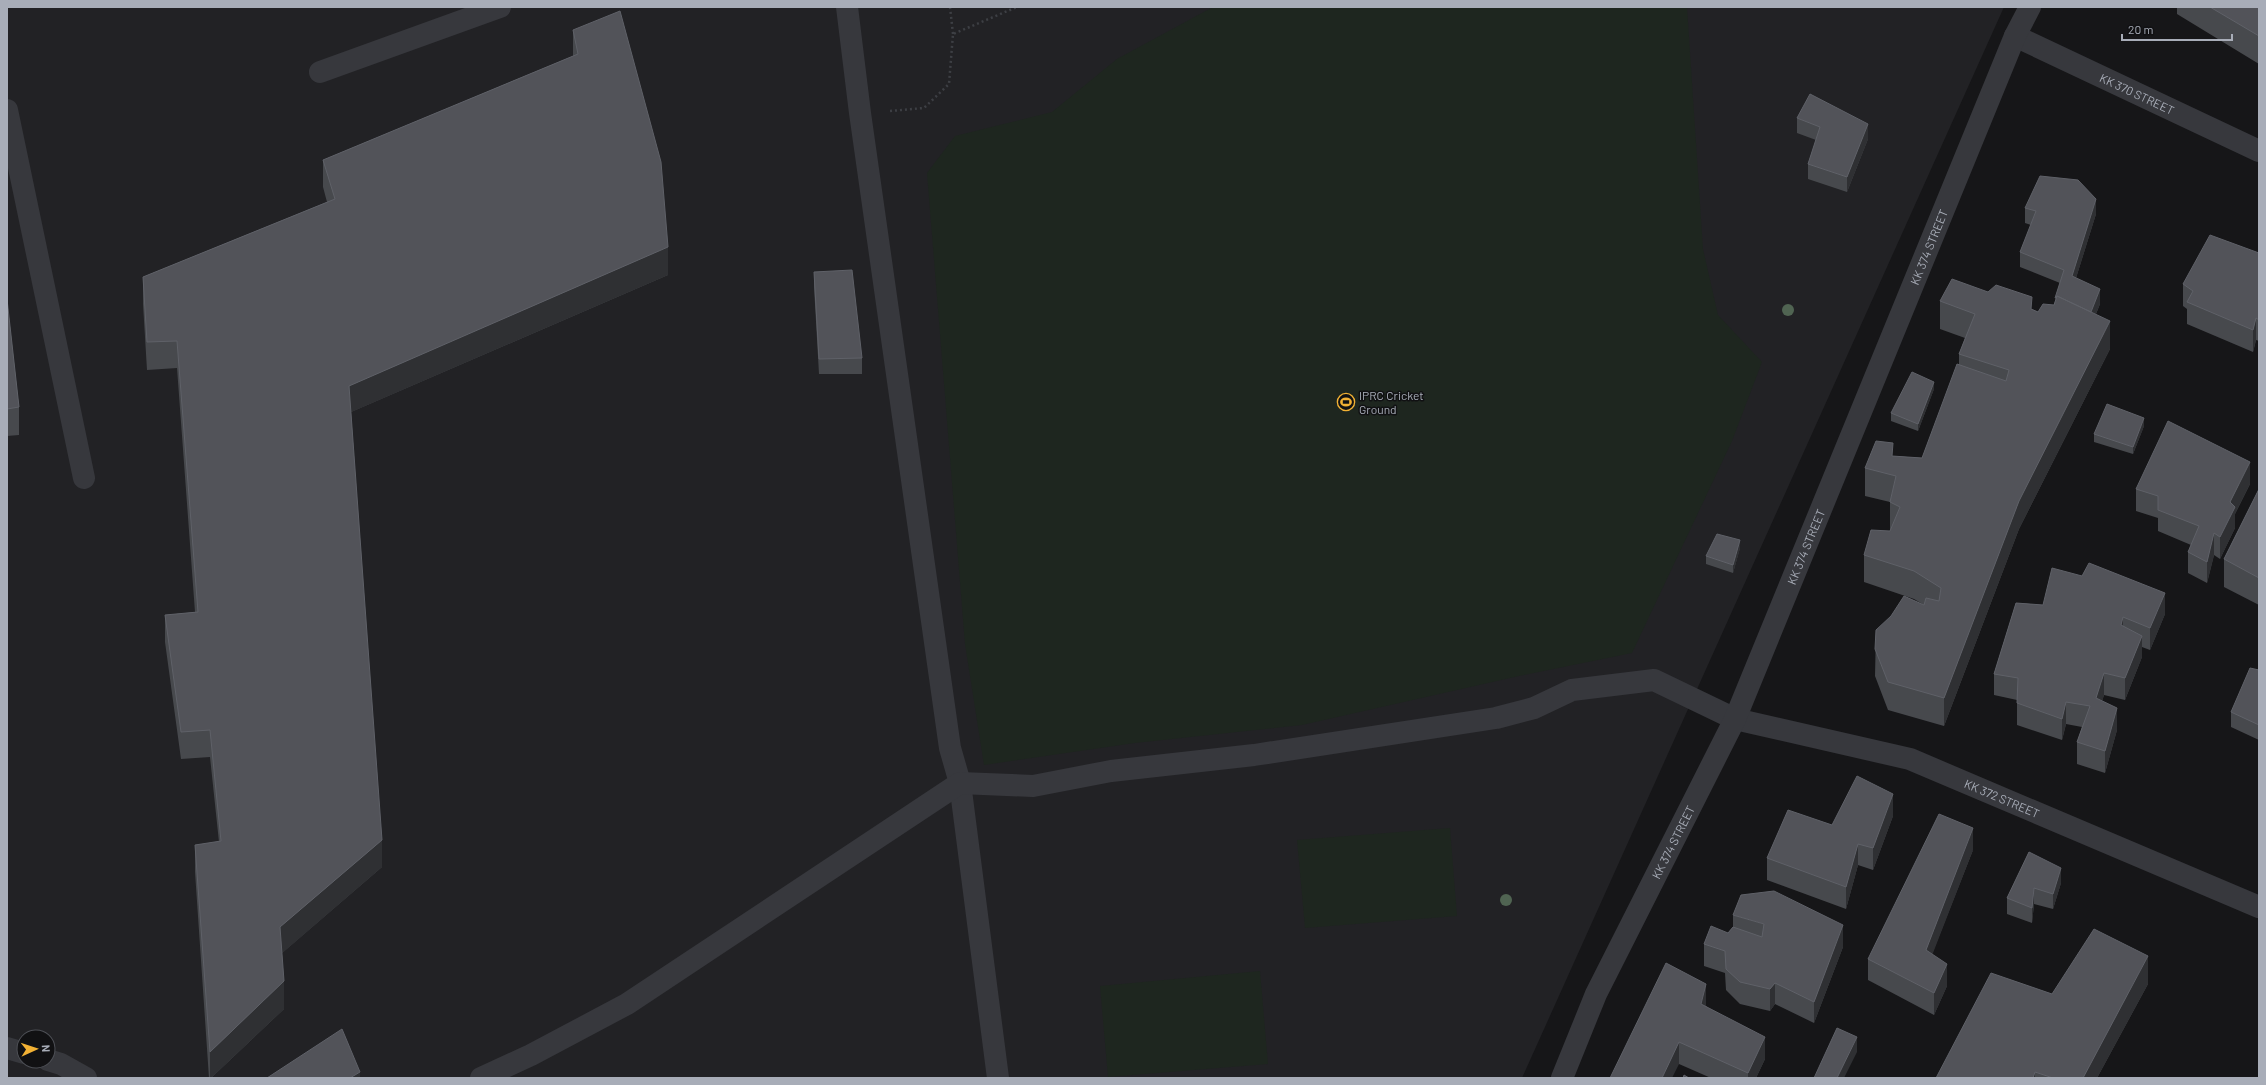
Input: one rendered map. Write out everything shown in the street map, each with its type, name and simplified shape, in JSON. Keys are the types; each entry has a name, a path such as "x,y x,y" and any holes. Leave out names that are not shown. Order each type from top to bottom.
{"street":[{"path":"320,72 500,7"},
{"path":"847,7 860,113 950,748 960,783 998,1078"},
{"name":"KK 374 STREET","path":"1562,1078 1596,994 1735,719 2015,36 2030,7"},
{"name":"KK 370 STREET","path":"2015,36 2259,151"},
{"path":"7,110 84,478"},
{"name":"KK 372 STREET","path":"960,783 1032,786 1111,770 1262,754 1496,718 1534,708 1572,690 1654,680 1735,719 1910,759 2259,907"},
{"path":"481,1078 531,1055 627,1004 960,783"},
{"path":"56,1062 86,1078"}],"path":[{"path":"860,113 924,108 949,84 953,34 950,7"},
{"path":"953,34 1016,7"}],"shaded area":[{"path":"7,7 2004,7 1522,1078 7,1078"},
{"name":"IPRC Cricket Ground","path":"1213,7 1687,7 1703,249 1718,315 1762,362 1732,441 1632,653 1519,676 1302,725 1135,743 984,765 965,644 927,173 955,136 1052,112 1117,59"},
{"path":"1450,828 1457,916 1305,928 1297,840"},
{"path":"1260,971 1268,1064 1108,1077 1100,986"}],"building":[{"path":"2210,7 2259,7 2259,36"},
{"path":"620,11 661,162 668,247 349,386 382,840 280,927 284,981 210,1052 195,845 221,841 210,730 181,732 165,615 198,612 177,341 147,342 143,277 335,199 323,160 578,54 573,30"},
{"path":"1810,94 1868,124 1847,177 1808,164 1820,127 1797,118"},
{"path":"2040,176 2078,180 2096,199 2072,276 2100,289 2091,312 2057,296 2055,298 2064,270 2020,252 2036,211 2025,208"},
{"path":"2210,235 2259,253 2259,320 2256,318 2253,330 2187,302 2193,291 2183,284"},
{"path":"852,270 862,358 819,359 814,272"},
{"path":"1952,279 1988,292 1996,285 2032,297 2031,309 2038,312 2043,304 2054,305 2057,296 2110,321 2019,501 1944,698 1888,682 1875,649 1876,630 1891,616 1904,596 1924,605 1926,598 1939,601 1941,588 1914,571 1864,555 1871,530 1890,531 1900,507 1890,502 1896,476 1865,468 1876,441 1893,443 1892,456 1922,458 1957,364 2006,381 2009,370 1959,354 1975,314 1940,301"},
{"path":"7,299 19,407 7,409"},
{"path":"1912,372 1934,382 1918,424 1891,413"},
{"path":"2107,404 2144,418 2133,447 2094,434"},
{"path":"2168,421 2250,462 2230,502 2235,507 2220,537 2214,533 2207,562 2188,552 2199,526 2158,510 2158,496 2136,489"},
{"path":"2259,489 2259,578 2224,559"},
{"path":"1717,534 1740,540 1733,565 1706,556"},
{"path":"2089,563 2165,593 2150,628 2123,617 2121,625 2142,636 2125,678 2104,673 2096,698 2117,708 2105,751 2077,742 2090,706 2066,702 2062,719 2017,703 2018,678 1994,674 2016,603 2043,605 2052,568 2082,576"},
{"path":"2250,668 2259,670 2259,725 2231,712"},
{"path":"1857,776 1893,794 1873,848 1858,844 1846,887 1767,858 1788,810 1832,825"},
{"path":"1939,814 1973,828 1926,950 1947,964 1934,993 1868,959"},
{"path":"2029,852 2061,868 2053,894 2034,888 2032,908 2007,898"},
{"path":"1774,891 1843,925 1814,1002 1775,983 1770,989 1740,982 1726,969 1725,951 1704,944 1711,926 1728,933 1733,927 1762,937 1764,924 1733,915 1741,895"},
{"path":"2094,929 2148,956 2083,1078 2053,1078 2035,1072 2033,1078 1936,1078 1991,973 2052,994"},
{"path":"1666,963 1706,984 1701,1004 1765,1037 1748,1073 1679,1042 1662,1078 1610,1078"},
{"path":"1837,1028 1857,1037 1837,1078 1814,1078"},
{"path":"342,1029 360,1072 350,1078 267,1078"}],"place":[{"name":"IPRC Cricket Ground","path":"1346,402"}]}
